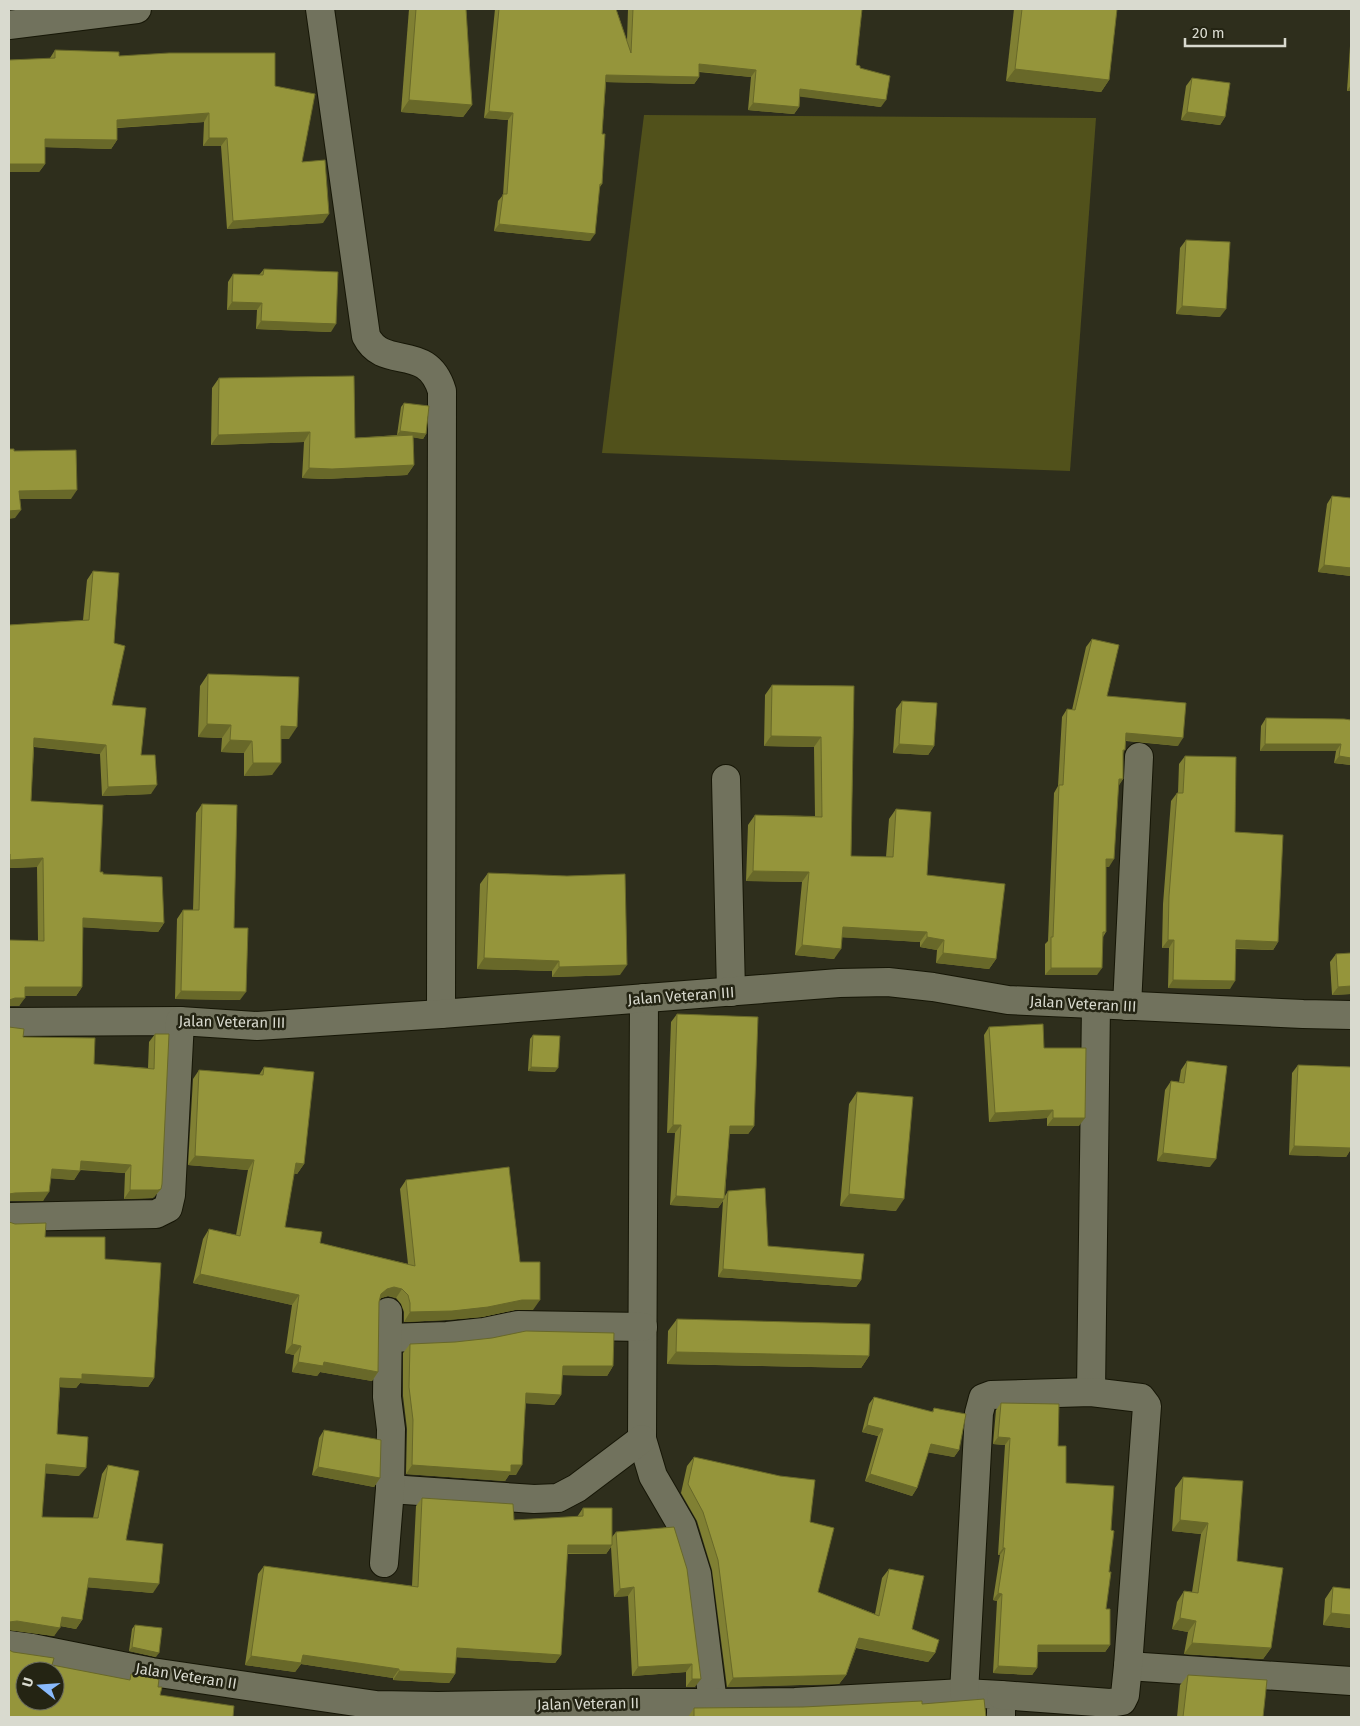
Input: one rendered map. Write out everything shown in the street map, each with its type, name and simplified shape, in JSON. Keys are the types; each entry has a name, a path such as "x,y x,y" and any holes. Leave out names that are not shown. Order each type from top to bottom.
{"street":[{"path":"9,24 87,12 137,9"},
{"path":"320,9 366,336 377,351 425,364 434,372 442,391 441,1014"},
{"path":"1128,1006 1139,757"},
{"path":"726,779 731,992"},
{"name":"Jalan Veteran III","path":"9,1022 180,1021 257,1026 441,1014 839,982 888,982 933,987 1008,1000 1351,1015"},
{"path":"644,998 642,1438 653,1476 682,1526 696,1574 726,1708"},
{"path":"1091,1392 1096,1005"},
{"path":"9,1217 156,1214 168,1208 171,1195 180,1021"},
{"path":"384,1563 390,1489 391,1429 388,1398 388,1325 447,1336 484,1332 518,1325 643,1327"},
{"path":"964,1693 979,1413 983,1398 991,1395 1091,1392 1136,1397 1145,1401 1128,1666 1351,1681"},
{"path":"390,1489 558,1498 577,1488 642,1438"},
{"name":"Jalan Veteran II","path":"9,1646 32,1648 162,1673 376,1705 624,1703 726,1708 795,1702 964,1693 1001,1706 1110,1703 1122,1702 1125,1695 1128,1666"}],"shaded area":[{"path":"644,115 1096,118 1070,471 602,453"}],"building":[{"path":"416,9 466,9 472,105 409,100"},
{"path":"499,9 616,9 631,53 633,9 862,9 856,65 860,66 860,68 890,76 886,100 800,89 799,107 753,103 756,70 699,64 699,77 606,75 602,134 605,134 602,184 600,184 595,234 499,224 503,194 507,194 513,113 489,111"},
{"path":"1022,9 1117,9 1109,80 1015,69"},
{"path":"55,50 119,52 119,56 169,53 275,53 275,86 315,94 302,162 325,160 329,214 233,221 227,138 209,138 209,113 117,120 117,140 45,139 45,164 9,164 9,60 55,58"},
{"path":"1192,78 1230,83 1225,117 1187,112"},
{"path":"1186,240 1230,242 1226,309 1182,306"},
{"path":"264,269 338,272 336,324 261,321 262,303 232,302 233,274 263,275"},
{"path":"354,376 355,438 413,435 414,465 332,469 309,468 310,432 218,435 219,378"},
{"path":"404,403 429,406 426,434 400,431"},
{"path":"9,449 14,449 14,451 76,450 77,490 19,491 21,510 9,511"},
{"path":"1332,496 1351,498 1351,568 1324,565"},
{"path":"93,571 119,573 114,643 125,646 112,705 146,708 141,755 155,755 157,785 108,787 106,745 34,738 31,801 103,805 100,872 103,872 103,874 162,877 164,923 83,918 82,987 25,987 25,998 9,1000 9,940 44,941 43,858 10,860 9,854 9,625 89,620"},
{"path":"1092,639 1119,645 1107,696 1186,703 1183,738 1126,733 1125,750 1123,750 1123,779 1119,779 1114,859 1106,859 1106,932 1103,932 1102,968 1051,968 1059,785 1063,785 1067,709 1075,710"},
{"path":"208,674 299,677 297,727 281,726 281,763 253,763 252,741 230,740 231,725 207,724"},
{"path":"772,685 854,686 851,856 893,857 896,809 931,812 927,875 1005,884 996,959 943,953 944,940 927,937 927,932 843,927 841,949 802,945 809,872 753,871 755,815 822,817 821,737 771,736"},
{"path":"902,701 937,703 934,746 899,744"},
{"path":"1266,718 1351,720 1351,758 1339,756 1341,744 1265,744"},
{"path":"1185,756 1236,757 1235,832 1283,835 1278,942 1236,940 1235,981 1173,980 1174,940 1168,940 1169,896 1177,793 1183,793"},
{"path":"202,804 237,805 234,928 248,928 246,992 181,991 183,910 199,910"},
{"path":"488,873 567,876 625,874 627,965 559,967 559,961 484,958"},
{"path":"1351,953 1351,986 1338,987 1336,954"},
{"path":"677,1014 758,1017 754,1126 730,1126 724,1199 676,1196 681,1125 673,1125"},
{"path":"1043,1024 1044,1048 1086,1048 1085,1118 1053,1118 1053,1110 995,1113 989,1027"},
{"path":"9,1027 24,1029 23,1037 95,1038 94,1064 154,1069 155,1034 169,1034 161,1189 130,1190 131,1165 81,1161 80,1171 52,1169 49,1192 9,1194"},
{"path":"533,1035 560,1036 558,1068 531,1067"},
{"path":"1187,1061 1227,1066 1216,1159 1163,1153 1171,1081 1184,1083"},
{"path":"1298,1065 1351,1067 1351,1148 1294,1146"},
{"path":"264,1067 314,1072 304,1164 296,1163 285,1227 322,1232 320,1243 415,1266 406,1180 509,1167 520,1262 540,1262 540,1300 522,1300 488,1307 452,1311 410,1312 408,1295 402,1289 394,1287 387,1289 381,1294 379,1302 378,1372 324,1362 323,1366 298,1362 301,1346 292,1344 299,1295 200,1274 209,1229 240,1236 254,1160 195,1156 199,1070 263,1075"},
{"path":"857,1092 913,1097 904,1199 849,1194"},
{"path":"765,1188 768,1246 864,1254 861,1280 723,1269 728,1191"},
{"path":"9,1222 15,1224 46,1223 45,1237 105,1237 105,1259 161,1263 154,1378 82,1374 82,1379 60,1378 57,1434 88,1437 86,1468 46,1464 42,1517 98,1518 108,1465 139,1471 126,1540 163,1544 159,1584 89,1578 82,1620 62,1617 60,1628 17,1621 9,1622"},
{"path":"677,1319 870,1324 869,1356 676,1352"},
{"path":"526,1331 614,1333 613,1366 563,1366 561,1395 526,1393 522,1465 511,1465 511,1472 412,1465 413,1420 409,1387 410,1344 492,1338"},
{"path":"874,1397 933,1412 934,1408 966,1414 959,1450 931,1444 917,1488 870,1474 883,1429 867,1425"},
{"path":"1001,1403 1059,1404 1058,1446 1066,1446 1066,1483 1114,1486 1111,1530 1114,1531 1106,1609 1110,1609 1110,1645 1038,1645 1037,1668 998,1666 1002,1594 998,1593 1005,1548 1003,1548 1010,1438 998,1437"},
{"path":"324,1430 381,1440 380,1478 318,1467"},
{"path":"694,1457 780,1476 815,1480 810,1522 834,1528 818,1592 879,1616 889,1569 924,1576 912,1629 939,1640 935,1653 859,1638 846,1675 733,1678 718,1560 703,1512 688,1484"},
{"path":"1183,1477 1243,1481 1237,1561 1283,1568 1271,1648 1192,1643 1196,1621 1180,1618 1184,1591 1198,1593 1208,1523 1180,1520"},
{"path":"422,1498 513,1504 514,1520 583,1516 583,1508 612,1508 612,1545 568,1545 561,1655 457,1648 455,1674 399,1671 399,1669 303,1655 301,1663 251,1656 264,1566 418,1587"},
{"path":"674,1527 687,1569 701,1679 692,1679 692,1664 638,1667 634,1587 620,1589 616,1532"},
{"path":"1333,1587 1351,1589 1351,1615 1331,1613"},
{"path":"135,1625 162,1628 159,1653 132,1647"},
{"path":"9,1650 54,1658 53,1661 15,1661 15,1711 65,1711 65,1668 130,1680 131,1674 159,1679 158,1687 162,1687 160,1695 234,1706 233,1717 9,1717"},
{"path":"1188,1675 1267,1680 1263,1717 1183,1717"},
{"path":"984,1699 986,1717 694,1717 694,1708 803,1707 922,1701 922,1704"}]}
